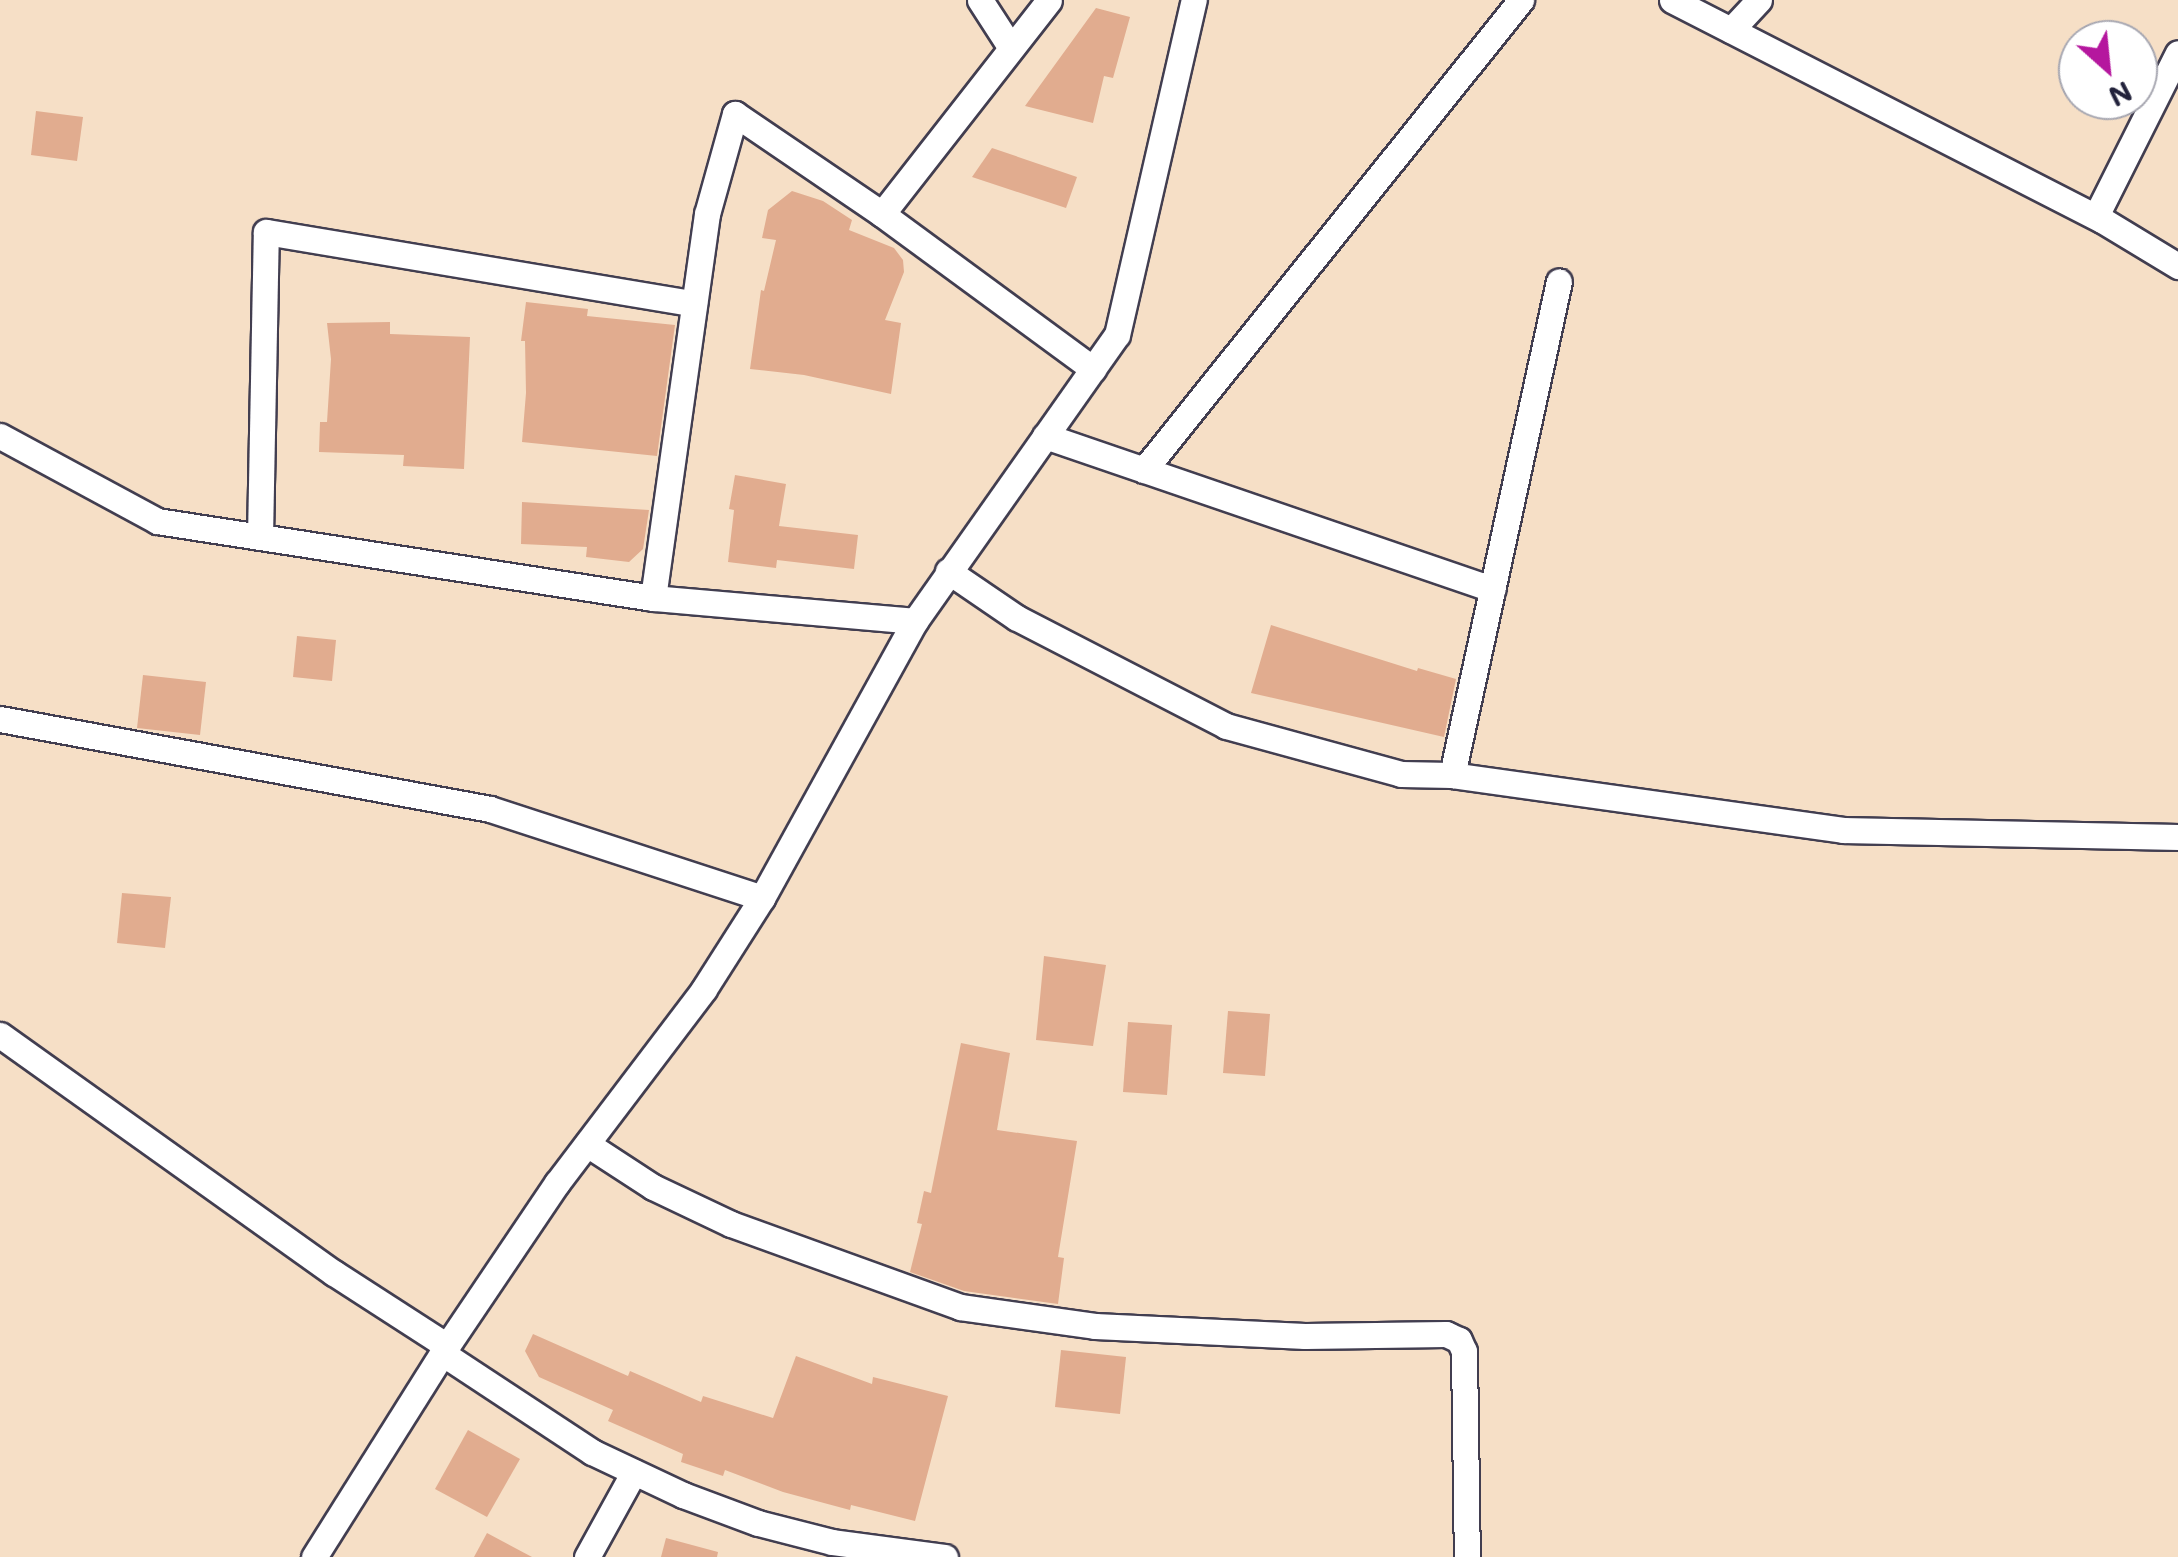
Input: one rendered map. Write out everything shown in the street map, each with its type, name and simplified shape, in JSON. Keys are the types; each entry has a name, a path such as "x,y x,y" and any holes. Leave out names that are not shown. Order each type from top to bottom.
{"street":[{"path":"980,0 1011,48"},
{"path":"882,214 1049,0"},
{"path":"314,1557 445,1350 587,1144 704,989 762,898 915,621 1117,336 1194,0"},
{"path":"1144,470 1520,8 1521,0"},
{"path":"1672,0 2096,216 2178,266"},
{"path":"1730,30 1760,0"},
{"path":"2096,216 2178,53"},
{"path":"653,598 706,214 735,114 882,214 1093,368"},
{"path":"260,537 266,232 694,304"},
{"path":"1452,775 1559,280"},
{"path":"0,436 157,521 653,598 915,621"},
{"path":"1045,436 1492,589"},
{"path":"948,571 1017,618 1226,726 1400,774 1452,775 1843,830 2178,837"},
{"path":"0,718 490,809 762,898"},
{"path":"0,1035 592,1452 758,1523 832,1542 929,1556"},
{"path":"587,1144 653,1187 731,1224 960,1307 1096,1326 1305,1336 1446,1334 1458,1340 1464,1351 1467,1557"},
{"path":"588,1557 634,1472"}],"building":[{"path":"1096,8 1130,17 1113,78 1104,76 1093,123 1025,106"},
{"path":"36,111 83,117 77,161 31,155"},
{"path":"992,148 1077,177 1066,208 972,177"},
{"path":"792,191 823,201 852,220 849,230 894,248 903,260 904,272 885,320 901,323 891,394 804,375 750,369 761,290 764,291 776,240 762,238 768,210"},
{"path":"526,302 588,309 587,316 675,325 657,456 522,442 526,393 525,341 521,341"},
{"path":"390,322 390,334 470,337 464,469 403,466 404,455 319,452 320,422 327,422 331,359 327,323"},
{"path":"735,475 786,484 779,526 858,535 854,569 777,560 776,568 728,562 734,510 729,509"},
{"path":"522,502 649,510 643,549 629,562 586,557 587,547 521,544"},
{"path":"1271,625 1417,671 1418,668 1456,679 1444,737 1251,693"},
{"path":"297,636 336,640 332,681 293,677"},
{"path":"143,675 206,682 200,735 137,728"},
{"path":"122,893 171,897 165,948 117,943"},
{"path":"1044,956 1106,965 1093,1046 1036,1040"},
{"path":"1228,1011 1270,1014 1265,1076 1223,1073"},
{"path":"1128,1022 1172,1025 1167,1095 1123,1092"},
{"path":"961,1043 1010,1053 997,1130 1077,1141 1058,1257 1064,1258 1058,1304 964,1291 910,1272 922,1224 917,1223 924,1191 931,1193"},
{"path":"533,1334 628,1376 630,1371 701,1402 703,1396 773,1418 796,1356 872,1384 873,1377 948,1396 915,1521 851,1505 850,1510 783,1492 725,1470 723,1476 681,1462 683,1454 608,1421 613,1410 539,1377 525,1351"},
{"path":"1061,1350 1126,1357 1120,1414 1055,1407"},
{"path":"468,1430 520,1459 487,1517 435,1489"},
{"path":"487,1533 532,1557 474,1557"},
{"path":"666,1538 718,1552 717,1557 661,1557"}]}
